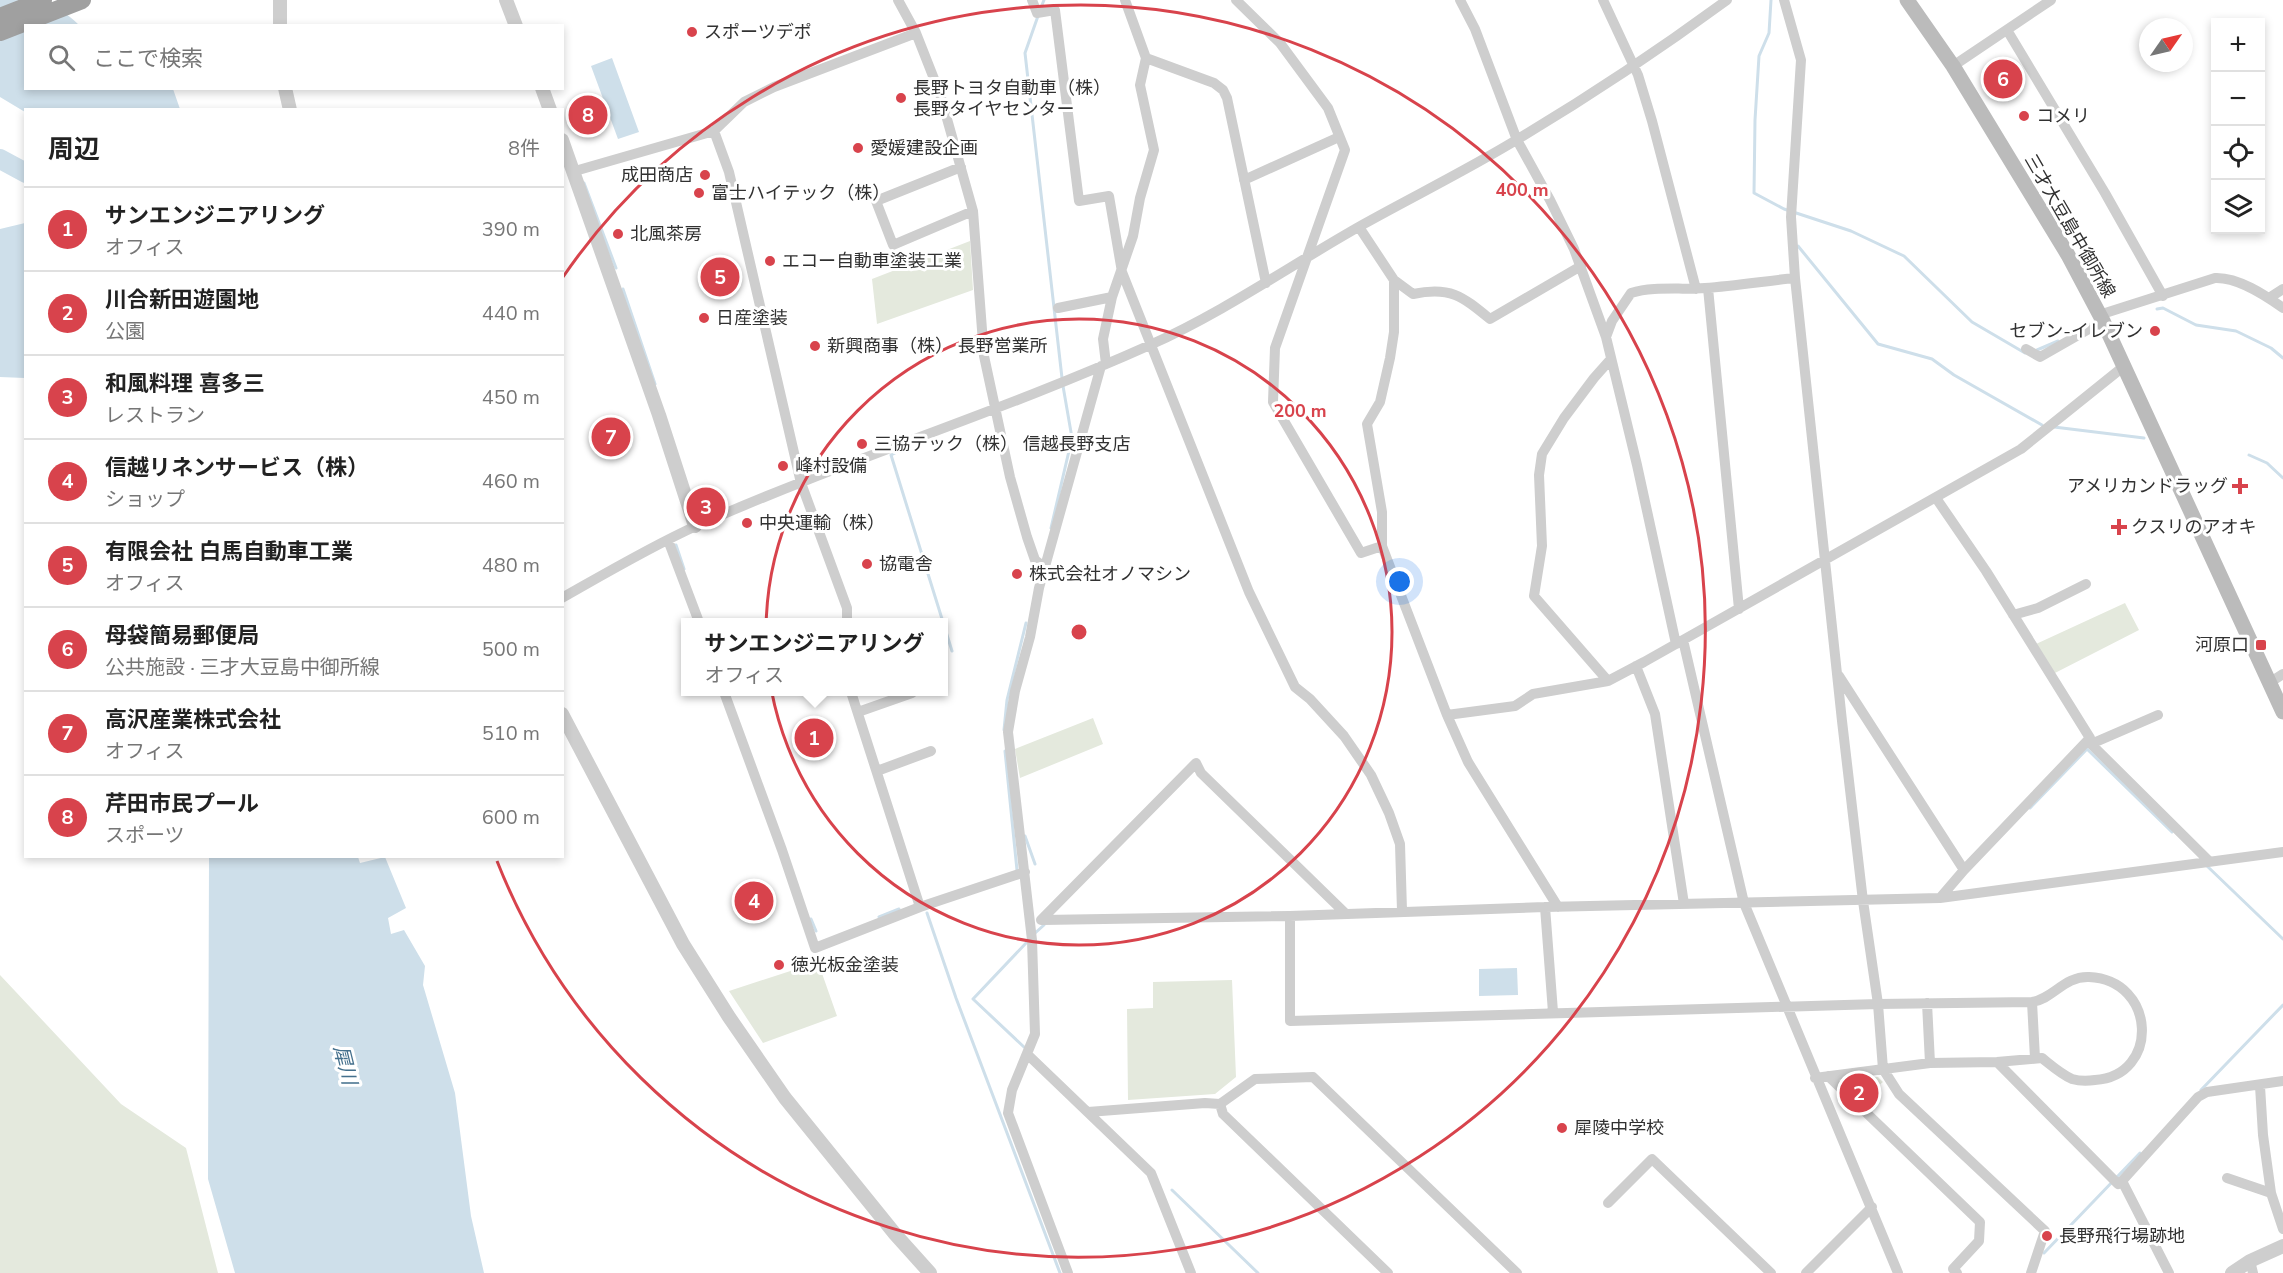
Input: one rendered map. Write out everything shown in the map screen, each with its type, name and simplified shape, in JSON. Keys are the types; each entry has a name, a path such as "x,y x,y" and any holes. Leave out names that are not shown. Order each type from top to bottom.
{"highway":[{"path":"0,17 42,0"},
{"path":"0,33 82,0"}],"main road":[{"name":"三才大豆島中御所線","path":"1907,0 1953,66 2068,255 2101,318 2283,712"}],"street":[{"path":"280,0 280,24"},
{"path":"506,0 515,24"},
{"path":"898,0 916,33 940,94 974,211 984,356 1010,477 1035,560 1045,568"},
{"path":"1032,0 1040,13 1055,10 1079,201 1109,196 1122,273 1249,592 1295,687 1310,699 1344,736 1371,775 1389,813 1400,844 1402,911"},
{"path":"1068,1273 1004,1115 1020,1065 1035,1034 1031,937 1008,732 1039,588 1103,365 1103,339 1112,297 1133,237 1140,198 1154,150 1140,85 1146,58 1125,0"},
{"path":"1236,0 1287,52 1328,108 1345,150 1275,348 1273,402 1361,553 1382,546"},
{"path":"1460,0 1475,29 1517,140 1550,200 1581,266 1606,337 1744,903 1898,1273"},
{"path":"1603,0 1638,75 1696,289"},
{"path":"564,597 695,526 1103,365 1227,307 1359,227 1517,140 1633,67 1726,0"},
{"path":"1784,0 1801,60 1791,212 1795,278 1837,674 1863,901 1878,1004 1883,1069 1899,1094 2044,1232 2031,1273"},
{"path":"1953,66 2051,0"},
{"path":"2007,30 2105,193 2163,296"},
{"path":"575,171 714,131 744,102 774,87 916,33"},
{"path":"1146,58 1214,83 1227,99 1266,283"},
{"path":"285,90 290,108"},
{"path":"543,90 549,108"},
{"path":"714,131 729,172 801,483 847,608 847,618"},
{"path":"1244,180 1339,137"},
{"path":"564,145 575,171 695,526"},
{"path":"961,167 876,201 893,245 974,211"},
{"path":"1359,227 1394,280 1413,294 1434,290 1447,292 1468,301 1490,319 1581,266"},
{"path":"1606,337 1612,321 1631,292 1648,288 1662,291 1708,288 1795,278"},
{"path":"2031,352 2040,357 2101,318 2215,278 2226,278 2269,298 2283,308"},
{"path":"1394,280 1394,332 1390,358 1380,402 1367,424 1382,513 1382,546 1447,715 1468,762 1558,907"},
{"path":"1708,288 1739,609"},
{"path":"2269,298 2283,289"},
{"path":"1058,308 1112,297"},
{"path":"1608,681 1534,596 1542,546 1539,476 1542,454 1564,418 1610,360"},
{"path":"1447,715 1515,706 1533,694 1608,681 2021,449 2122,367"},
{"path":"1936,498 2090,738 2089,743"},
{"path":"668,540 697,618"},
{"path":"2013,615 2038,608 2086,584"},
{"path":"1636,666 1655,714 1684,904"},
{"path":"1837,674 1964,870"},
{"path":"2269,683 2283,674"},
{"path":"725,696 815,948 920,908 1025,872"},
{"path":"852,696 920,908"},
{"path":"858,712 903,696"},
{"path":"1940,898 1964,870 2089,743 2158,715"},
{"path":"564,718 683,944 729,1017 785,1098 863,1195 930,1273"},
{"path":"2089,743 2210,862"},
{"path":"877,771 927,753"},
{"path":"1043,920 1196,763 1201,773 1345,913"},
{"path":"1029,922 1940,898 2283,852"},
{"path":"1545,907 1553,1012"},
{"path":"1290,916 1290,1021 1786,1006 2032,1002 2042,1001 2071,979 2086,976 2115,982 2127,991 2141,1017 2142,1033 2139,1049 2119,1072 2103,1080 2075,1080 2061,1074 2042,1058 1996,1062 1930,1063 1815,1078"},
{"path":"2032,1002 2035,1058"},
{"path":"1927,1003 1930,1063"},
{"path":"1027,1054 1151,1173 1191,1273"},
{"path":"1996,1062 2118,1184 2198,1097 2207,1092 2283,1081"},
{"path":"1828,1076 1980,1222 1979,1241 1953,1269 1957,1273"},
{"path":"1088,1112 1205,1103 1220,1104 1255,1079 1313,1077 1517,1273"},
{"path":"2260,1086 2263,1135 2271,1193 2283,1229"},
{"path":"1220,1104 1223,1114 1388,1273"},
{"path":"1608,1203 1652,1159 1771,1273"},
{"path":"2227,1178 2271,1193"},
{"path":"2122,1181 2169,1273"},
{"path":"1806,1273 1872,1208"},
{"path":"2232,1273 2251,1267 2283,1246"}],"shaded area":[{"path":"970,241 973,290 877,324 872,279"},
{"path":"2125,603 2139,630 2053,674 2036,644"},
{"path":"1093,718 1103,744 1020,778 1015,749"},
{"path":"818,962 837,1016 763,1043 729,991"},
{"path":"0,975 121,1104 186,1148 218,1273 0,1273"},
{"path":"1232,980 1236,1077 1215,1094 1128,1100 1127,1009 1153,1008 1153,982"},
{"path":"1878,1077 1883,1082 1858,1103 1839,1083 1841,1079"}],"water":[{"path":"0,0 25,0 53,6 78,24 24,24 24,90 173,90 180,108 24,108 24,111 0,97"},
{"path":"612,58 639,132 618,139 591,66"},
{"path":"24,223 24,378 0,377 0,229"},
{"path":"209,858 358,858 360,863 385,858 406,908 388,918 391,934 404,930 425,966 423,985 455,1093 471,1216 484,1273 235,1273 208,1179"},
{"path":"1517,968 1518,995 1479,996 1479,969"}],"waterway":[{"path":"1040,10 1044,0"},
{"path":"1771,0 1769,33 1759,56 1754,193 1784,209 1851,231 1904,256 1972,322 2025,353"},
{"path":"1038,16 1025,53 1062,378"},
{"name":"犀川","path":"0,159 24,172"},
{"path":"584,183 616,268"},
{"path":"1798,246 1878,344 1932,359 1954,375 2042,425"},
{"path":"623,289 655,384"},
{"path":"2157,309 2163,308 2196,325 2236,331 2271,348 2283,358"},
{"path":"2037,350 2058,341"},
{"path":"1051,528 1072,438 1063,386"},
{"path":"2054,427 2144,438"},
{"path":"895,453 891,455 942,618"},
{"path":"2249,455 2267,463 2283,478"},
{"path":"676,545 684,569"},
{"path":"1004,730 1007,700 1026,623"},
{"path":"948,638 952,651"},
{"path":"2030,808 2087,749 2172,832"},
{"path":"1005,751 1017,870"},
{"path":"1025,836 1035,864"},
{"path":"2207,866 2283,939"},
{"path":"879,917 899,909"},
{"path":"927,913 956,998 1060,1273"},
{"path":"811,919 816,931"},
{"path":"1034,934 1044,925"},
{"path":"1024,1047 973,999 1028,941"},
{"path":"2201,1090 2283,1005"},
{"path":"2044,1253 2140,1153"},
{"path":"1172,1190 1258,1273"}],"place":[{"name":"スポーツデポ","path":"692,32"},
{"name":"母袋簡易郵便局","path":"2003,79"},
{"name":"長野トヨタ自動車（株） 長野タイヤセンター","path":"901,98"},
{"name":"芹田市民プール","path":"588,115"},
{"name":"コメリ","path":"2024,116"},
{"name":"愛媛建設企画","path":"858,148"},
{"name":"成田商店","path":"705,175"},
{"name":"富士ハイテック（株）","path":"699,193"},
{"name":"北風茶房","path":"618,234"},
{"name":"エコー自動車塗装工業","path":"770,261"},
{"name":"有限会社 白馬自動車工業","path":"720,277"},
{"name":"日産塗装","path":"704,318"},
{"name":"セブン-イレブン","path":"2155,331"},
{"name":"新興商事（株） 長野営業所","path":"815,346"},
{"name":"高沢産業株式会社","path":"611,437"},
{"name":"三協テック（株） 信越長野支店","path":"862,444"},
{"name":"峰村設備","path":"783,466"},
{"name":"アメリカンドラッグ","path":"2240,486"},
{"name":"和風料理 喜多三","path":"706,507"},
{"name":"中央運輸（株）","path":"747,523"},
{"name":"クスリのアオキ","path":"2119,527"},
{"name":"協電舎","path":"867,564"},
{"name":"株式会社オノマシン","path":"1017,574"},
{"name":"河原口","path":"2261,645"},
{"name":"サンエンジニアリング","path":"814,738"},
{"name":"信越リネンサービス（株）","path":"754,901"},
{"name":"徳光板金塗装","path":"779,965"},
{"name":"川合新田遊園地","path":"1859,1093"},
{"name":"犀陵中学校","path":"1562,1128"},
{"name":"長野飛行場跡地","path":"2047,1236"}]}
